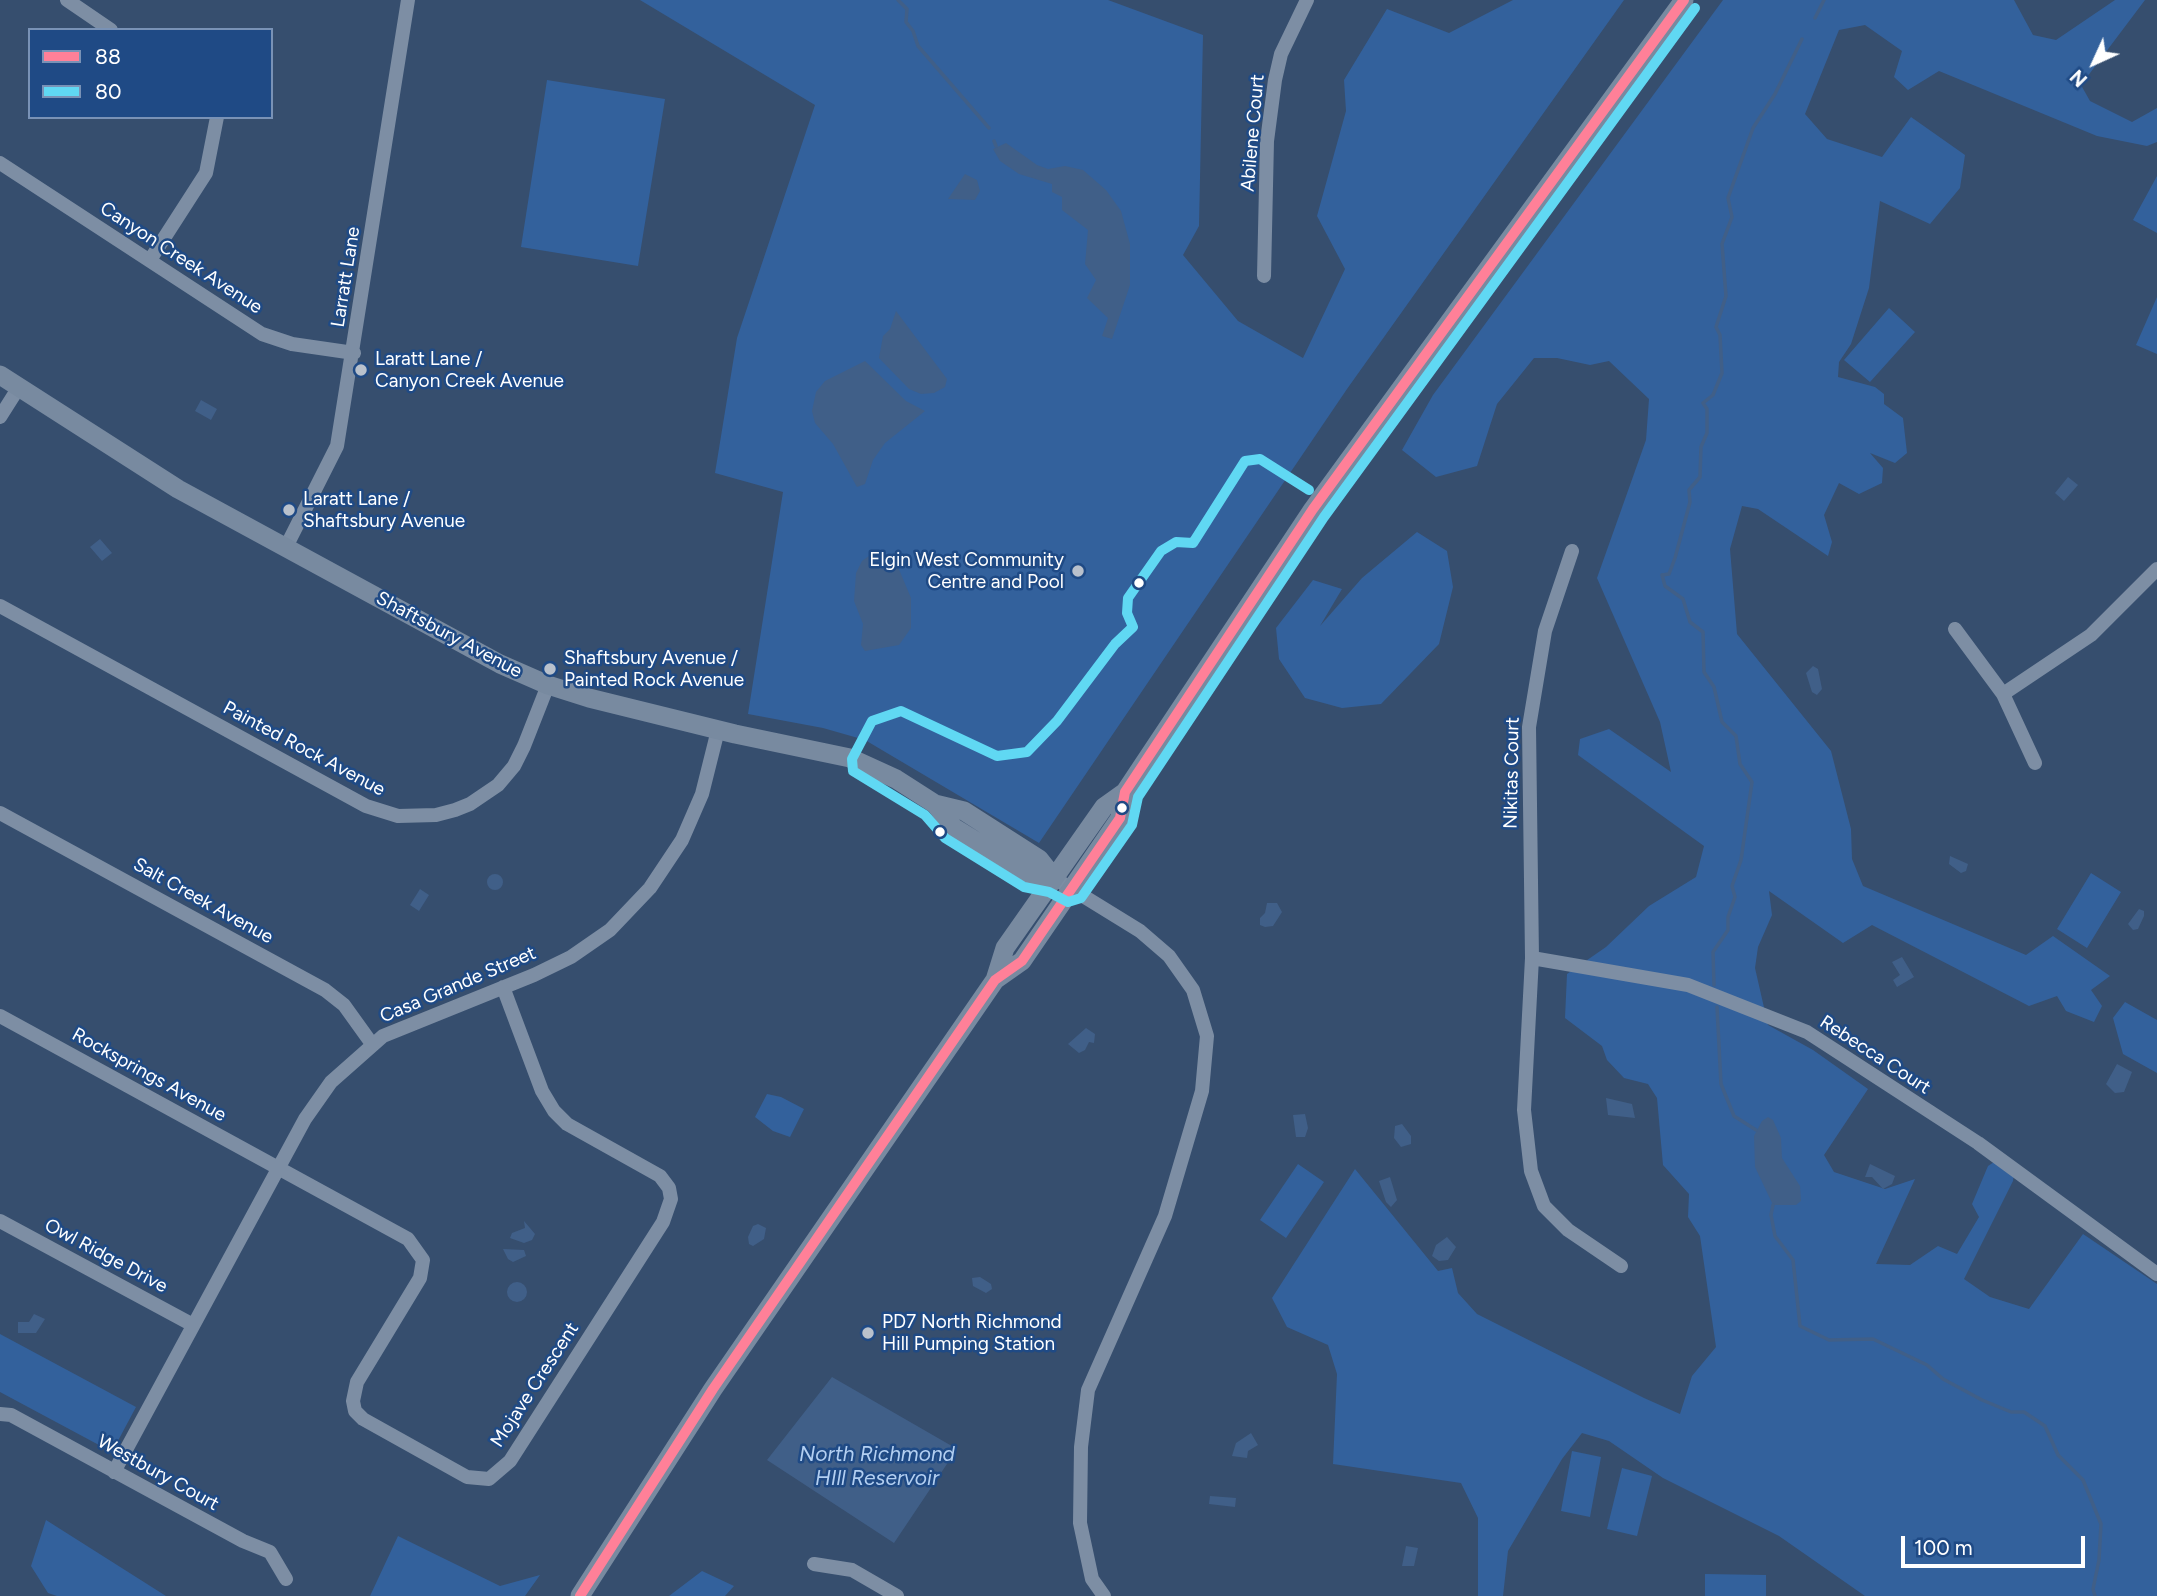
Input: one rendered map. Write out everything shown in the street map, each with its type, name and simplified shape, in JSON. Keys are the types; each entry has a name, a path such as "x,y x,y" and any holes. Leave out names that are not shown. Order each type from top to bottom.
{"main road":[{"path":"580,1596 713,1389 995,980 1005,948 1104,807 1125,792 1312,509 1684,0"},
{"name":"Shaftsbury Avenue","path":"0,375 154,474 475,651 548,685 718,730 850,758 896,779 935,804 953,827 1031,875 1054,878"},
{"path":"995,980 1022,961 1120,818 1125,792"}],"street":[{"path":"67,0 108,28"},
{"name":"Larratt Lane","path":"286,547 337,446 354,353 408,0"},
{"name":"Abilene Court","path":"1264,275 1268,141 1275,79 1281,54 1303,1"},
{"path":"150,260 206,173 217,119"},
{"name":"Canyon Creek Avenue","path":"0,163 262,334 292,344 354,353"},
{"path":"0,417 19,387"},
{"name":"Nikitas Court","path":"1572,551 1545,631 1529,727 1532,958 1524,1110 1531,1171 1544,1206 1568,1230 1621,1266"},
{"path":"2003,694 2091,635 2157,569"},
{"name":"Painted Rock Avenue","path":"0,606 366,806 398,816 436,815 455,810 470,804 498,785 524,746 548,685"},
{"path":"1955,629 2003,694 2035,763"},
{"name":"Casa Grande Street","path":"114,1472 321,1094 340,1072 372,1044 408,1024 571,957 623,917 650,888 674,856 690,825 707,777 718,730"},
{"name":"Salt Creek Avenue","path":"0,813 325,990 344,1005 372,1044"},
{"path":"1054,878 1140,931 1170,956 1193,990 1207,1036 1202,1091 1165,1216 1088,1390 1081,1447 1080,1523 1092,1579 1104,1596"},
{"name":"Rebecca Court","path":"1532,958 1688,985 1807,1032 1978,1143 2157,1274"},
{"name":"Mojave Crescent","path":"279,1168 408,1239 423,1260 420,1278 357,1382 353,1401 355,1412 467,1477 489,1479 510,1461 663,1222 671,1199 669,1188 660,1176 566,1124 554,1111 542,1091 503,987"},
{"name":"Rocksprings Avenue","path":"0,1016 279,1168"},
{"name":"Owl Ridge Drive","path":"0,1221 193,1325"},
{"name":"Westbury Court","path":"0,1414 11,1415 243,1541 270,1552 286,1579"},
{"path":"814,1564 852,1570 897,1596"}],"shaded area":[{"path":"640,0 1108,0 1203,35 1199,226 1183,255 1238,321 1303,358 1345,269 1317,216 1346,111 1344,80 1387,9 1449,33 1513,0 1624,0 1347,389 1039,843 865,740 823,728 748,714 783,492 715,473 737,338 815,105"},
{"path":"1723,0 2014,0 2033,35 2056,40 2115,0 2145,0 2081,85 2090,101 2132,122 2157,108 2157,142 2147,146 2097,136 1939,71 1908,90 1894,77 1902,51 1865,25 1839,30 1805,114 1827,139 1882,157 1911,117 1965,155 1960,188 1930,224 1880,201 1869,288 1851,344 1839,362 1838,377 1875,387 1884,394 1884,404 1903,418 1907,453 1895,463 1870,453 1883,468 1882,483 1859,494 1839,483 1824,515 1832,542 1828,556 1758,509 1742,506 1730,549 1737,634 1831,751 1851,829 1852,859 1863,886 2026,955 2053,936 2110,976 2091,990 2102,1006 2094,1022 2066,1011 2057,996 2029,1006 1872,925 1843,943 1769,891 1772,915 1758,947 1755,968 1768,1025 1813,1050 1868,1089 1824,1155 1834,1172 1885,1189 1915,1179 1876,1264 1910,1265 1938,1246 1957,1254 1979,1217 1972,1204 1988,1166 1994,1162 2014,1174 2013,1181 1964,1279 1990,1297 2029,1309 2083,1234 2157,1284 2157,1596 1865,1596 1779,1536 1663,1478 1609,1441 1582,1433 1562,1459 1508,1551 1503,1596 1478,1596 1478,1518 1461,1483 1333,1464 1337,1374 1328,1345 1287,1327 1272,1298 1355,1169 1438,1271 1452,1268 1458,1293 1477,1314 1644,1398 1680,1414 1692,1376 1716,1347 1700,1236 1688,1217 1689,1194 1663,1165 1657,1098 1648,1084 1624,1078 1607,1060 1602,1046 1565,1018 1567,974 1606,947 1649,906 1696,877 1704,846 1578,755 1580,739 1609,729 1671,772 1660,722 1597,578 1646,440 1649,399 1609,361 1590,365 1557,358 1534,358 1497,404 1477,466 1436,477 1402,450 1433,395"},
{"path":"547,80 665,99 638,266 521,247"},
{"path":"2157,176 2157,233 2133,220"},
{"path":"2157,297 2157,354 2136,345"},
{"path":"1889,308 1915,332 1870,382 1844,360"},
{"path":"1417,532 1447,551 1453,587 1439,644 1381,704 1342,708 1305,698 1279,659 1276,628 1313,580 1342,589 1320,626 1362,578"},
{"path":"2091,873 2121,892 2087,948 2057,929"},
{"path":"2125,1002 2157,1020 2157,1073 2123,1054 2113,1018"},
{"path":"767,1094 781,1097 804,1109 790,1137 773,1131 755,1117"},
{"path":"1298,1164 1324,1182 1286,1238 1260,1220"},
{"path":"0,1334 136,1407 112,1452 0,1392"},
{"path":"1572,1451 1601,1457 1590,1517 1561,1511"},
{"path":"1622,1468 1652,1476 1637,1536 1607,1529"},
{"path":"46,1520 166,1596 57,1596 48,1593 31,1566"},
{"path":"398,1536 500,1586 540,1575 525,1596 370,1596"},
{"path":"702,1571 734,1586 725,1596 669,1596"},
{"path":"1705,1574 1766,1575 1766,1596 1705,1596"}],"water":[{"path":"1006,143 1037,165 1048,169 1065,166 1083,170 1106,190 1121,211 1130,244 1130,285 1112,339 1102,336 1108,318 1087,298 1096,280 1085,264 1088,230 1062,210 1062,197 1052,192 1052,184 1019,174 1000,161 993,149"},
{"path":"965,174 977,180 980,191 975,200 948,199"},
{"path":"896,311 947,379 945,387 934,393 921,394 909,389 879,358 883,336 890,329"},
{"path":"865,361 906,401 925,411 885,443 873,460 865,484 857,487 833,444 815,423 812,411 816,392 825,381"},
{"path":"201,400 217,409 211,420 195,411"},
{"path":"2068,477 2078,485 2064,501 2055,493"},
{"path":"100,539 112,553 102,561 90,547"},
{"path":"873,553 887,557 898,567 911,598 911,628 899,645 865,651 861,645 863,624 854,601 856,573 862,561"},
{"path":"1813,666 1818,669 1822,689 1817,695 1812,692 1806,673"},
{"path":"1950,856 1968,864 1966,871 1961,873 1949,864"},
{"path":"495,874 501,876 501,888 495,890 489,888 487,882 489,876"},
{"path":"420,889 429,895 419,911 410,905"},
{"path":"1267,903 1277,903 1282,912 1273,926 1265,927 1260,925 1260,918 1265,913"},
{"path":"2139,909 2144,911 2144,916 2138,929 2133,930 2128,924"},
{"path":"1902,957 1914,977 1897,987 1893,980 1900,975 1892,962"},
{"path":"1086,1028 1095,1034 1094,1043 1089,1042 1085,1050 1079,1053 1068,1044"},
{"path":"2117,1064 2132,1072 2124,1092 2115,1093 2106,1084"},
{"path":"1606,1098 1632,1104 1635,1118 1608,1115"},
{"path":"1305,1114 1308,1128 1305,1137 1296,1137 1293,1115"},
{"path":"1768,1117 1773,1120 1781,1138 1782,1158 1800,1186 1801,1201 1796,1205 1773,1205 1755,1167 1754,1136 1762,1121"},
{"path":"1402,1124 1411,1136 1411,1144 1401,1147 1394,1138 1395,1126"},
{"path":"1870,1164 1895,1176 1892,1184 1883,1189 1872,1177 1865,1177"},
{"path":"1390,1177 1397,1200 1391,1207 1386,1202 1379,1181"},
{"path":"524,1221 535,1234 532,1240 524,1243 510,1238 512,1233 525,1228"},
{"path":"758,1224 766,1228 764,1239 753,1246 749,1244 748,1237 753,1226"},
{"path":"1447,1237 1456,1247 1448,1260 1439,1261 1432,1256 1436,1245"},
{"path":"503,1249 524,1250 526,1256 513,1262 508,1259"},
{"path":"980,1277 991,1284 992,1289 986,1293 973,1286 972,1278"},
{"path":"513,1282 521,1282 527,1292 521,1302 513,1302 507,1296 507,1288"},
{"path":"34,1314 45,1319 36,1333 18,1333 18,1322 29,1322"},
{"name":"North Richmond HIll Reservoir","path":"832,1377 957,1449 894,1543 767,1460"},
{"path":"1251,1433 1258,1445 1248,1451 1247,1458 1232,1456 1236,1443"},
{"path":"1210,1496 1236,1498 1235,1507 1209,1504"},
{"path":"1406,1546 1418,1548 1414,1566 1402,1566"}],"waterway":[{"path":"898,0 907,9 906,22 913,31 918,46 989,128"},
{"path":"1815,18 1824,0"},
{"path":"1714,985 1713,952 1728,930 1728,917 1735,897 1732,886 1741,860 1752,782 1740,764 1736,736 1722,722 1714,687 1704,672 1703,632 1690,622 1683,599 1665,586 1662,575 1669,574 1690,502 1689,490 1700,477 1701,447 1707,433 1707,409 1703,403 1713,395 1722,373 1720,335 1716,327 1726,296 1722,244 1732,217 1728,198 1753,128 1775,94 1802,39"},
{"path":"994,141 996,146"},
{"path":"1717,1007 1721,1084 1734,1116 1756,1130"},
{"path":"1773,1205 1771,1215 1775,1236 1793,1260 1800,1326 1829,1340 1873,1339 1927,1365 1943,1379 1982,1400 2011,1412 2024,1412 2045,1426 2058,1455 2083,1480 2101,1524 2099,1560 2093,1589 2095,1596"}],"transit line":[{"name":"88","path":"580,1596 713,1389 995,980 1022,961 1120,818 1125,792 1313,509 1684,0"},
{"name":"80","path":"1309,490 1260,459 1245,461 1193,543 1176,542 1161,551 1128,598 1127,613 1133,627 1115,644 1057,721 1027,752 997,756 901,711 872,721 852,759 853,771 925,815 945,838 1024,887 1049,892 1068,902 1081,898 1132,825 1138,797 1324,517 1695,8"}],"place":[{"name":"Laratt Lane / Canyon Creek Avenue","path":"361,370"},
{"name":"Laratt Lane / Shaftsbury Avenue","path":"289,510"},
{"name":"Elgin West Community Centre and Pool","path":"1078,571"},
{"name":"Shaftsbury Avenue / Painted Rock Avenue","path":"550,669"},
{"name":"PD7 North Richmond Hill Pumping Station","path":"868,1333"}]}
